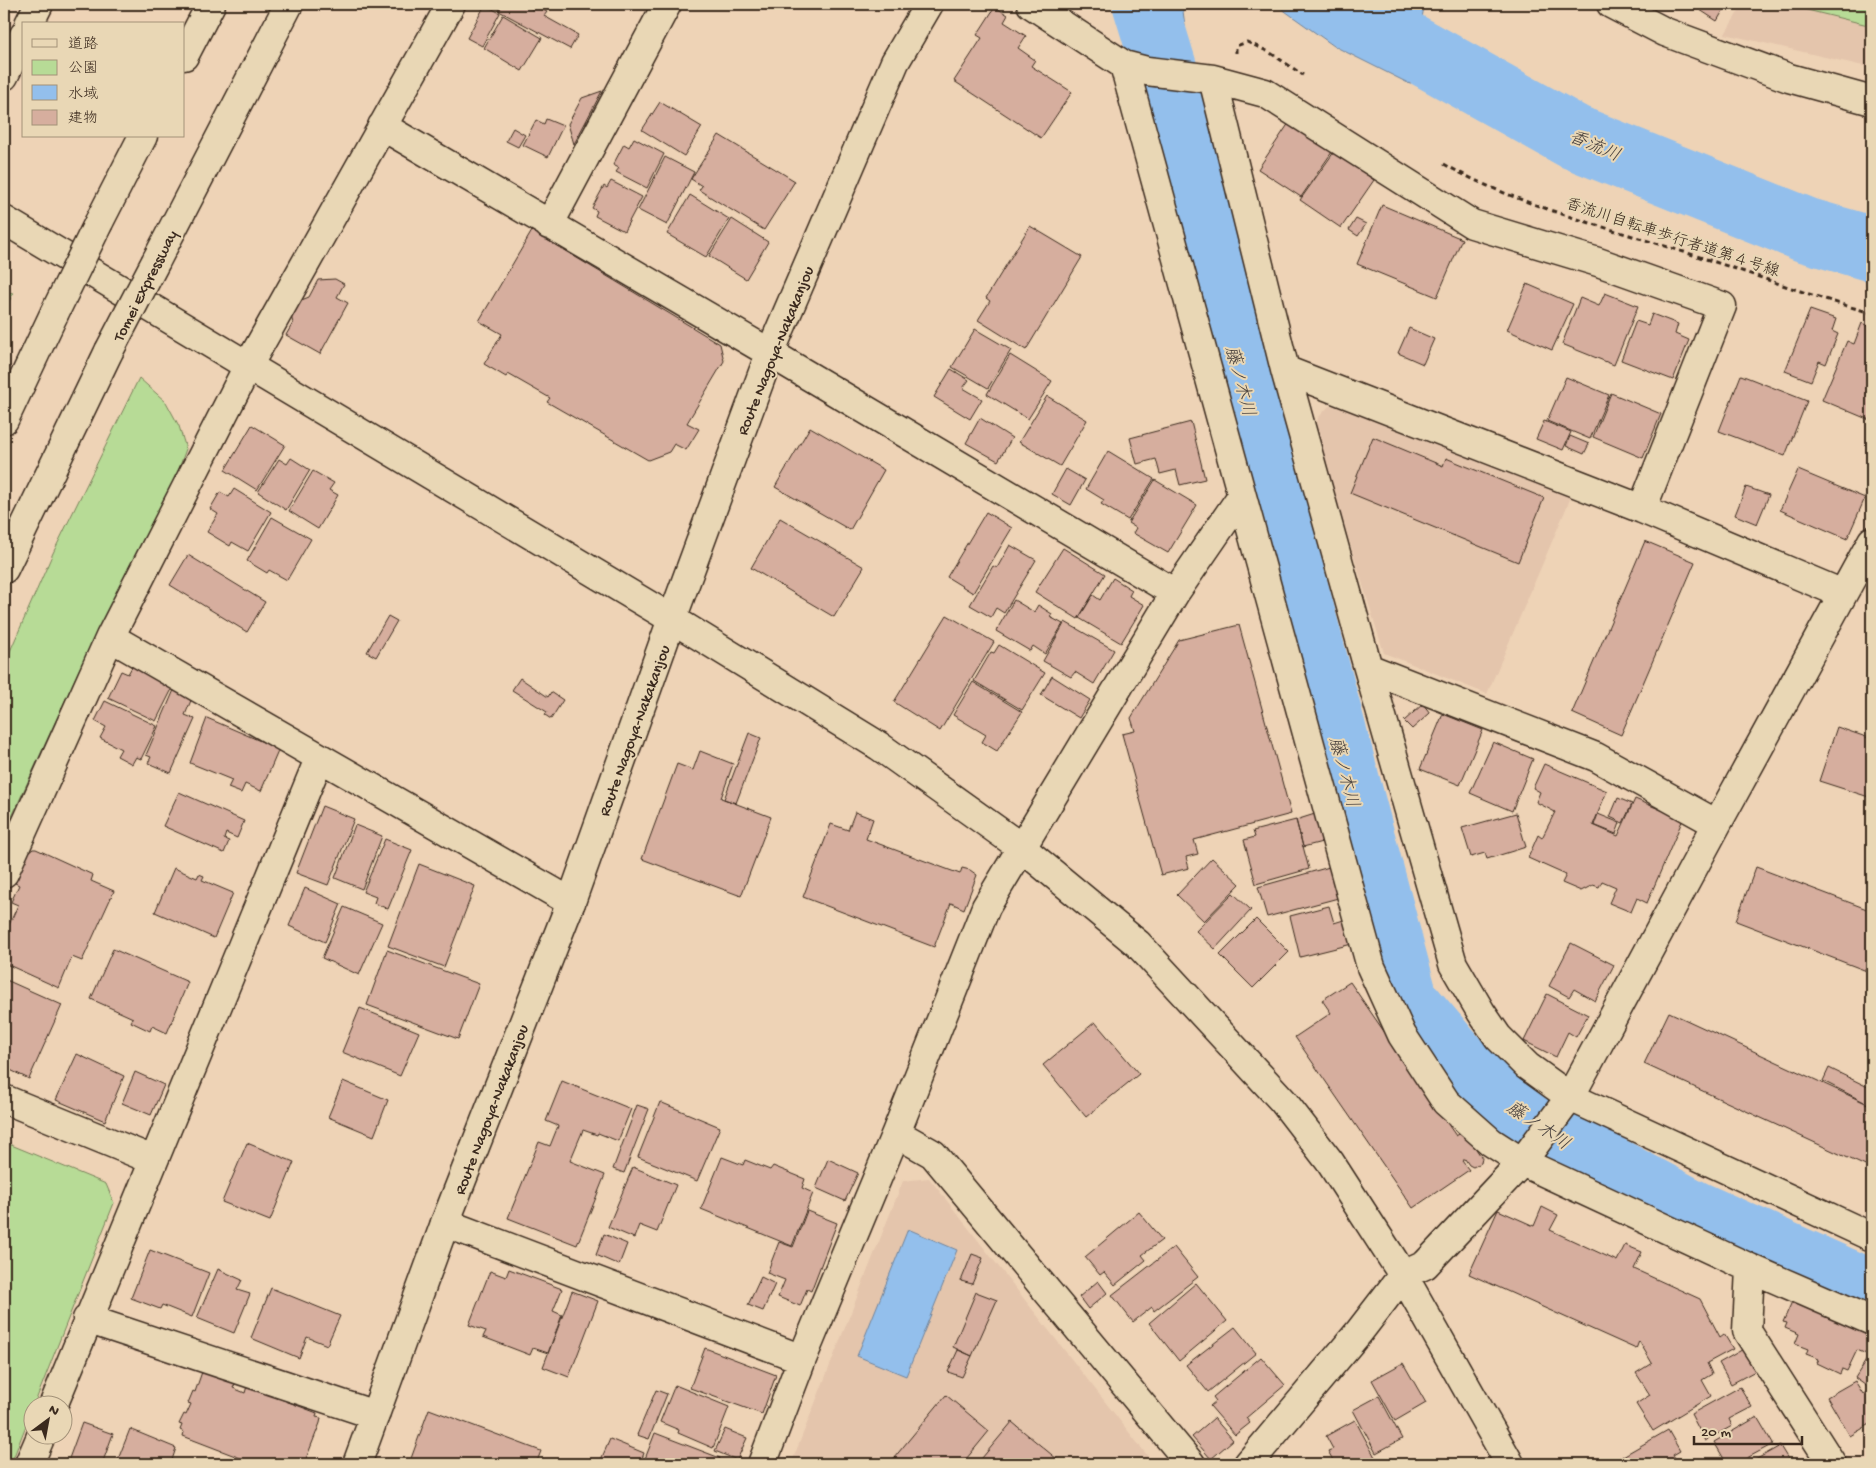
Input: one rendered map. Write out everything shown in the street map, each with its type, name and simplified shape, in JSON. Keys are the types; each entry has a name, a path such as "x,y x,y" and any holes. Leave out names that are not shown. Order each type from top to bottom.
{"main road":[{"path":"30,22 39,4"},
{"path":"185,54 211,4"},
{"name":"Tomei Expressway","path":"4,569 110,351 289,4"},
{"path":"4,874 110,637 248,366 451,4"},
{"path":"550,225 667,4"},
{"name":"Route Nagoya-Nakakanjou","path":"356,1464 445,1224 571,902 770,353 895,62 929,4"},
{"path":"1031,4 1135,68 1213,79 1265,92 1472,224 1598,262 1722,306 1642,509"},
{"path":"1611,4 1674,35 1789,78 1872,101"},
{"path":"4,76 22,39"},
{"path":"1135,68 1241,497 1371,967 1402,1035 1446,1102 1491,1142 1525,1156 1750,1268 1872,1321"},
{"path":"1213,79 1284,370 1453,964 1498,1037 1566,1103 1872,1237"},
{"path":"382,126 1175,593"},
{"path":"4,420 99,222 142,138"},
{"path":"4,220 672,619 879,746 1022,848 1138,944 1283,1101 1330,1162 1403,1275 1510,1464"},
{"path":"1284,370 1642,509 1843,594"},
{"path":"762,1464 802,1359 896,1133 986,907 1175,593 1241,497"},
{"path":"1248,1464 1359,1332 1403,1275 1425,1265 1525,1156 1566,1103 1872,541"},
{"path":"110,637 571,902"},
{"path":"1368,668 1596,757 1717,824"},
{"path":"57,1396 319,758"},
{"path":"4,1099 153,1160"},
{"path":"896,1133 933,1154 1191,1464"},
{"path":"445,1224 802,1359"},
{"path":"1750,1268 1747,1331 1832,1464"},
{"path":"87,1319 375,1416"},
{"path":"29,1464 36,1446"}],"path":[{"name":"香流川自転車歩行者道第４号線","path":"1468,178 1544,208 1697,256 1820,299 1872,313"}],"shaded area":[{"path":"1743,4 1872,4 1872,68 1725,34"},
{"path":"1329,406 1346,407 1571,497 1487,694 1384,653 1315,431 1318,418"},
{"path":"929,1178 1154,1464 791,1464 903,1181"}],"green space":[{"path":"1796,4 1872,4 1872,26 1799,8"},
{"path":"4,291 13,293 4,312"},
{"path":"139,378 166,402 179,426 186,449 177,474 79,670 4,834 4,665 53,553"},
{"path":"4,1142 106,1184 114,1203 38,1396 22,1396 22,1436 11,1464 4,1464"}],"water":[{"path":"1126,4 1182,4 1201,141 1166,150"},
{"path":"1275,4 1420,4 1424,7 1410,84 1334,46"},
{"path":"908,1229 957,1250 906,1376 857,1356"}],"building":[{"path":"503,4 522,4 533,10 535,6 547,12 544,16 578,35 570,49 499,11"},
{"path":"1695,4 1727,4 1717,21 1694,6"},
{"path":"485,5 500,13 482,46 467,38"},
{"path":"995,7 1008,15 1004,22 1026,36 1018,48 1035,60 1031,66 1072,92 1041,138 954,81 982,38 977,35"},
{"path":"503,15 542,38 522,71 484,48"},
{"path":"602,91 574,144 568,124 582,98"},
{"path":"660,102 702,127 684,156 642,130"},
{"path":"546,119 563,126 548,157 523,145 536,120 544,124"},
{"path":"1289,123 1332,152 1301,197 1258,169"},
{"path":"513,128 525,135 518,147 506,141"},
{"path":"719,135 795,181 764,230 699,190 702,186 691,179"},
{"path":"634,138 664,154 647,188 616,172 619,168 613,165 624,144 629,147"},
{"path":"1334,152 1374,180 1341,228 1300,200"},
{"path":"665,157 694,172 667,225 638,210"},
{"path":"611,181 642,197 624,231 595,216 597,211 592,208 604,186 607,188"},
{"path":"690,195 729,219 706,257 667,234"},
{"path":"1382,205 1462,239 1437,297 1357,264"},
{"path":"732,219 768,242 746,279 709,256"},
{"path":"1356,219 1366,224 1358,236 1349,230"},
{"path":"1030,226 1082,257 1026,350 978,320 990,301 986,298"},
{"path":"532,231 720,344 724,361 687,423 699,429 686,450 674,444 669,452 648,460 547,402 550,398 508,374 506,377 484,364 502,334 479,321"},
{"path":"335,279 344,284 337,297 348,303 320,354 286,335 293,323 291,316 299,301 309,297 318,280"},
{"path":"1527,284 1573,304 1552,350 1507,330"},
{"path":"1605,293 1638,306 1614,365 1562,344 1580,298 1599,306"},
{"path":"1810,310 1836,319 1832,331 1838,334 1826,364 1819,361 1811,381 1785,371"},
{"path":"1652,314 1678,324 1675,334 1689,340 1673,380 1621,360 1636,321 1648,325"},
{"path":"1862,323 1872,328 1872,421 1822,400 1847,341 1854,344"},
{"path":"1409,328 1434,339 1423,364 1398,353"},
{"path":"975,329 1011,350 988,388 952,367"},
{"path":"1010,355 1052,381 1028,419 987,394"},
{"path":"951,369 969,380 963,388 982,399 970,419 934,397"},
{"path":"1741,375 1807,401 1785,456 1719,431"},
{"path":"1566,377 1609,395 1590,439 1547,421"},
{"path":"1611,393 1661,414 1643,458 1593,437"},
{"path":"1047,396 1087,420 1060,466 1019,442"},
{"path":"980,418 1012,438 998,461 966,443"},
{"path":"1544,421 1571,432 1563,450 1536,439"},
{"path":"1191,422 1205,479 1180,485 1176,470 1160,474 1156,459 1137,464 1130,438"},
{"path":"252,425 285,445 257,490 225,470"},
{"path":"810,427 884,470 850,530 775,487"},
{"path":"1570,436 1589,444 1584,454 1566,446"},
{"path":"1373,437 1443,466 1446,458 1544,498 1518,562 1350,493"},
{"path":"1108,451 1154,479 1128,520 1101,504 1104,500 1086,489"},
{"path":"291,458 310,470 286,510 258,492 279,459 287,464"},
{"path":"1066,469 1085,480 1071,505 1052,494"},
{"path":"1798,470 1865,498 1847,539 1780,510"},
{"path":"313,471 334,483 329,490 338,495 318,529 289,511"},
{"path":"1155,480 1197,505 1168,553 1133,533 1136,528 1128,523"},
{"path":"1746,487 1769,495 1757,524 1735,515"},
{"path":"234,489 271,512 248,551 232,542 230,546 207,532 218,514 210,509 220,492 229,497"},
{"path":"986,512 1012,528 973,593 947,577"},
{"path":"272,517 311,539 287,580 269,570 267,573 247,561"},
{"path":"780,518 864,567 834,617 751,568"},
{"path":"1645,541 1695,562 1621,735 1572,713"},
{"path":"1010,545 1036,560 1004,613 996,608 991,617 970,605 993,566 997,568"},
{"path":"1063,548 1105,574 1078,619 1035,592"},
{"path":"188,555 265,602 247,632 170,585"},
{"path":"1113,578 1132,590 1129,596 1144,605 1121,643 1079,618 1093,595 1100,600"},
{"path":"1014,600 1034,612 1038,605 1052,614 1050,617 1063,624 1045,654 1033,646 1030,651 996,631"},
{"path":"947,615 994,642 940,731 894,702"},
{"path":"388,616 397,621 376,657 367,652"},
{"path":"1065,622 1114,650 1094,684 1075,672 1071,677 1043,661"},
{"path":"1239,625 1291,814 1194,840 1198,854 1186,857 1189,868 1161,875 1122,734 1135,731 1131,718 1179,640"},
{"path":"999,645 1045,673 1022,710 974,681 991,652 994,653"},
{"path":"133,665 174,685 156,721 108,698 121,671 128,674"},
{"path":"1052,676 1090,700 1079,718 1041,695"},
{"path":"520,678 548,697 551,692 563,700 551,719 545,715 547,712 512,690"},
{"path":"973,682 1022,712 997,751 982,742 986,735 953,715"},
{"path":"174,690 192,698 185,715 195,719 171,773 148,763 151,757 146,755"},
{"path":"105,701 157,726 141,759 136,757 132,764 117,756 121,749 100,738 106,727 95,721"},
{"path":"1423,704 1430,713 1412,729 1404,721"},
{"path":"1443,714 1483,730 1460,785 1420,769"},
{"path":"207,718 279,749 261,791 245,784 241,793 228,788 232,780 190,763"},
{"path":"1837,727 1872,739 1872,798 1819,781"},
{"path":"749,733 761,738 736,803 724,799"},
{"path":"1493,742 1533,759 1512,811 1470,793"},
{"path":"700,751 733,764 721,798 771,817 741,896 642,859 677,764 693,770"},
{"path":"1544,764 1607,791 1593,825 1618,836 1635,799 1683,819 1647,903 1637,898 1631,912 1609,903 1616,887 1602,881 1599,887 1593,885 1581,891 1562,883 1566,875 1528,858 1538,835 1542,838 1555,812 1536,802 1540,792 1533,788"},
{"path":"179,792 244,821 237,838 226,833 224,839 229,841 224,853 163,826"},
{"path":"1618,798 1632,804 1623,823 1610,817"},
{"path":"322,806 354,819 328,885 296,873"},
{"path":"855,812 873,819 866,839 960,874 962,868 970,870 977,875 964,909 951,903 934,947 803,897 831,824 848,830"},
{"path":"1318,813 1326,841 1303,847 1296,820"},
{"path":"1516,813 1526,847 1487,859 1485,853 1471,857 1462,828"},
{"path":"1598,814 1620,823 1616,834 1594,825"},
{"path":"1296,820 1309,869 1256,884 1244,840 1255,837 1253,831"},
{"path":"355,825 382,836 362,889 335,878"},
{"path":"385,839 412,850 388,909 374,903 376,897 363,892"},
{"path":"33,849 93,875 91,881 114,891 82,961 72,957 59,988 4,963 4,936 18,905 11,902 19,885 15,883 29,852"},
{"path":"1212,858 1240,884 1204,921 1177,895"},
{"path":"419,864 475,886 444,967 388,946"},
{"path":"1333,866 1342,897 1267,917 1258,887"},
{"path":"1756,867 1872,911 1872,973 1736,921"},
{"path":"174,868 197,878 199,874 204,876 202,880 233,893 214,938 155,912"},
{"path":"305,888 341,904 325,942 289,926"},
{"path":"1233,893 1251,910 1215,949 1196,931"},
{"path":"1329,906 1334,923 1347,919 1352,944 1300,957 1290,916"},
{"path":"344,907 382,923 359,975 322,958"},
{"path":"1256,919 1289,952 1253,988 1220,955"},
{"path":"1571,943 1614,965 1595,1001 1574,989 1569,997 1549,986"},
{"path":"113,949 188,982 167,1033 152,1026 150,1031 131,1022 133,1018 91,999"},
{"path":"387,950 479,984 458,1039 367,1005"},
{"path":"4,979 62,1005 29,1079 4,1067"},
{"path":"1350,982 1456,1136 1462,1132 1471,1141 1482,1158 1481,1163 1473,1167 1465,1159 1462,1161 1469,1170 1413,1208 1295,1037 1331,1013 1322,1000"},
{"path":"1547,994 1588,1015 1576,1037 1568,1032 1556,1057 1524,1041"},
{"path":"360,1008 419,1032 400,1076 342,1052"},
{"path":"1669,1012 1872,1106 1872,1169 1644,1064"},
{"path":"1095,1022 1139,1074 1086,1117 1043,1065"},
{"path":"77,1054 124,1076 105,1121 56,1100"},
{"path":"1829,1068 1872,1089 1872,1106 1823,1081"},
{"path":"135,1072 164,1085 151,1115 122,1103"},
{"path":"343,1081 388,1100 374,1136 328,1117"},
{"path":"562,1081 631,1109 618,1141 598,1133 597,1135 583,1130 570,1161 605,1175 577,1245 508,1218 539,1142 550,1146 558,1126 546,1121"},
{"path":"660,1102 720,1127 697,1181 638,1157"},
{"path":"637,1105 649,1109 624,1173 613,1169"},
{"path":"247,1143 294,1162 270,1221 222,1202"},
{"path":"722,1157 743,1165 745,1160 770,1170 773,1166 805,1179 802,1188 813,1193 792,1246 701,1209"},
{"path":"828,1159 858,1173 845,1201 816,1188"},
{"path":"633,1167 676,1185 657,1232 639,1225 634,1238 608,1227"},
{"path":"1542,1207 1558,1215 1550,1230 1617,1261 1625,1245 1642,1252 1634,1269 1700,1299 1720,1337 1724,1334 1733,1349 1707,1363 1712,1374 1702,1380 1711,1396 1653,1431 1636,1404 1650,1395 1636,1373 1652,1363 1639,1341 1636,1349 1469,1274 1498,1210 1534,1226"},
{"path":"807,1211 837,1223 811,1291 807,1289 800,1306 778,1297 785,1280 767,1273 779,1242 793,1247"},
{"path":"1139,1212 1162,1240 1142,1255 1146,1260 1115,1285 1104,1272 1100,1275 1085,1257"},
{"path":"604,1234 627,1244 619,1265 596,1255"},
{"path":"1174,1247 1198,1277 1154,1311 1152,1307 1133,1322 1112,1295"},
{"path":"150,1250 209,1273 192,1317 162,1305 160,1309 131,1298"},
{"path":"972,1254 983,1258 972,1284 961,1281"},
{"path":"218,1269 242,1280 237,1290 250,1294 234,1333 197,1318"},
{"path":"509,1269 562,1289 553,1311 562,1315 548,1353 533,1348 530,1355 483,1337 486,1331 469,1325 490,1271 506,1277"},
{"path":"761,1277 775,1284 763,1311 748,1305"},
{"path":"1098,1281 1107,1293 1088,1309 1079,1297"},
{"path":"1196,1283 1227,1321 1179,1361 1149,1323"},
{"path":"271,1288 340,1316 327,1345 307,1337 299,1358 251,1338"},
{"path":"572,1291 598,1301 569,1377 543,1367"},
{"path":"976,1292 997,1300 972,1356 953,1347"},
{"path":"1794,1297 1872,1332 1872,1347 1869,1355 1857,1350 1847,1371 1842,1369 1840,1374 1817,1363 1819,1359 1806,1354 1808,1349 1795,1344 1799,1334 1785,1328 1787,1323 1783,1322"},
{"path":"1235,1327 1256,1353 1208,1392 1186,1365"},
{"path":"1747,1347 1759,1369 1731,1384 1719,1363"},
{"path":"705,1348 776,1375 762,1414 690,1388"},
{"path":"958,1350 972,1356 962,1377 948,1372"},
{"path":"1872,1351 1872,1390 1855,1378"},
{"path":"1261,1357 1285,1385 1246,1418 1250,1423 1235,1435 1210,1406 1216,1401 1213,1397"},
{"path":"1403,1363 1426,1403 1395,1421 1372,1380"},
{"path":"203,1369 236,1382 233,1388 245,1393 247,1386 317,1413 316,1417 321,1418 320,1423 304,1464 256,1464 183,1436 184,1432 180,1430 182,1425 179,1424 191,1404 188,1403 193,1391 195,1392"},
{"path":"1855,1381 1863,1394 1869,1391 1872,1397 1872,1423 1850,1436 1827,1397"},
{"path":"675,1385 729,1407 713,1448 678,1433 679,1430 660,1422"},
{"path":"1740,1387 1752,1407 1729,1419 1732,1426 1705,1441 1691,1414"},
{"path":"656,1390 667,1394 649,1439 637,1435"},
{"path":"946,1395 989,1431 962,1464 889,1464"},
{"path":"1379,1396 1402,1439 1376,1453 1353,1410"},
{"path":"429,1409 541,1451 536,1464 409,1464"},
{"path":"1757,1417 1773,1444 1736,1464 1727,1464 1714,1442"},
{"path":"1214,1418 1233,1440 1211,1459 1192,1437"},
{"path":"1355,1420 1376,1459 1367,1464 1335,1464 1328,1451 1333,1449 1326,1436"},
{"path":"1012,1422 1063,1464 977,1464"},
{"path":"82,1423 113,1434 102,1464 67,1464"},
{"path":"130,1429 176,1448 172,1460 180,1464 121,1464 117,1462"},
{"path":"725,1429 747,1438 737,1460 715,1451"},
{"path":"1668,1430 1680,1451 1673,1455 1676,1460 1668,1464 1609,1464"},
{"path":"655,1433 720,1458 718,1464 643,1464"},
{"path":"610,1439 644,1453 640,1464 605,1464 600,1462"},
{"path":"1780,1446 1791,1464 1748,1464"}],"waterway":[{"name":"藤ノ木川","path":"1145,4 1166,73 1234,356 1406,1001 1466,1072 1553,1138 1694,1213 1872,1293"},
{"name":"香流川","path":"1335,4 1574,137 1806,230 1872,249"}]}
